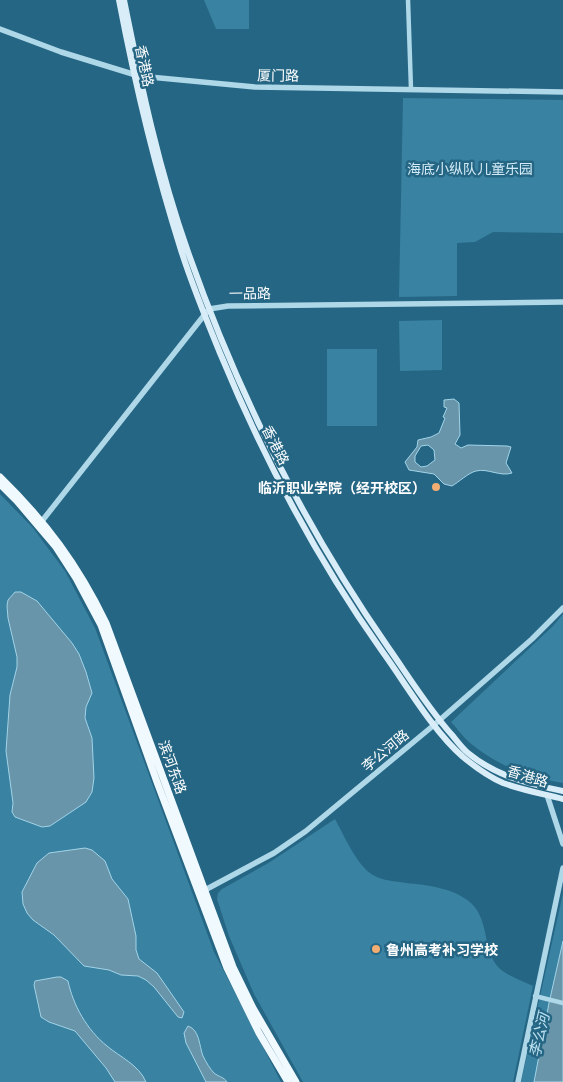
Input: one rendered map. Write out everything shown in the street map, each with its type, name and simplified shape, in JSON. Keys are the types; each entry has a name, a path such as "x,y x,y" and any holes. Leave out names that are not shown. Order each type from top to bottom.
{"main road":[{"name":"香港路","path":"119,0 164,192 204,315 259,441 302,523 354,612 462,756 502,782 563,798"},
{"name":"香港路","path":"124,0 136,76 187,250 236,374 308,520 361,608 437,723 466,752 503,776 563,791"},
{"name":"滨河东路","path":"0,477 42,521 62,546 106,622 233,967 296,1082"},
{"name":"滨河东路","path":"0,484 56,547 76,578 101,625 157,782 227,968 255,1025 288,1082"}],"street":[{"path":"408,0 411,89"},
{"name":"厦门路","path":"0,29 61,52 136,76 255,87 563,92"},
{"name":"一品路","path":"209,309 228,306 563,302"},
{"path":"42,521 209,309"},
{"name":"李公河路","path":"205,890 266,857 306,831 437,723 532,639 563,608"},
{"path":"547,795 563,844"},
{"path":"518,1082 563,868"},
{"path":"535,996 563,1003"}],"green space":[{"path":"204,0 249,0 249,29 216,29"},
{"name":"海底小纵队儿童乐园","path":"403,98 563,100 563,233 493,232 475,242 457,243 457,296 399,297"},
{"path":"442,320 442,370 400,371 399,321"},
{"path":"327,349 377,349 377,426 327,426"},
{"path":"0,494 33,528 65,571 95,628 214,952 281,1082 0,1082"},
{"path":"563,614 563,783 525,773 501,763 469,742 451,722 553,626"},
{"name":"鲁州高考补习学校","path":"335,819 356,858 373,875 389,880 440,888 457,894 471,903 481,918 490,953 499,968 533,986 513,1082 303,1082 254,994 229,936 217,899 218,893 222,889 270,862"},
{"path":"563,893 563,1082 521,1082"}],"shaded area":[{"path":"454,399 459,403 460,435 455,444 461,448 468,445 511,447 506,463 512,473 503,474 480,470 473,472 452,486 444,484 434,474 409,470 405,462 417,447 418,440 439,433 447,408 444,407 444,400","holes":["428,445 434,450 435,460 427,466 421,467 415,462 415,456 421,446"]},
{"path":"15,592 21,592 37,601 72,643 79,654 92,693 86,707 85,718 92,738 94,778 92,792 86,802 50,826 42,827 15,817 12,812 13,803 6,751 10,695 17,667 17,657 7,606 8,600"},
{"path":"85,848 92,850 105,861 112,879 128,899 139,959 157,973 184,1012 182,1018 178,1017 146,980 138,976 121,975 109,970 84,966 54,935 33,920 27,913 23,904 22,892 37,863 49,853"},
{"path":"563,941 563,1082 534,1082 549,1003"},
{"path":"57,977 68,981 73,999 87,1025 100,1040 134,1066 146,1082 115,1082 106,1068 75,1031 49,1022 41,1017 34,985 35,981"},
{"path":"188,1026 195,1031 203,1056 214,1073 227,1082 206,1082 186,1043 184,1033"}],"place":[{"name":"临沂职业学院（经开校区）","path":"436,487"},
{"name":"鲁州高考补习学校","path":"376,949"}],"water label":[{"name":"李公河","path":"539,1035"}]}
